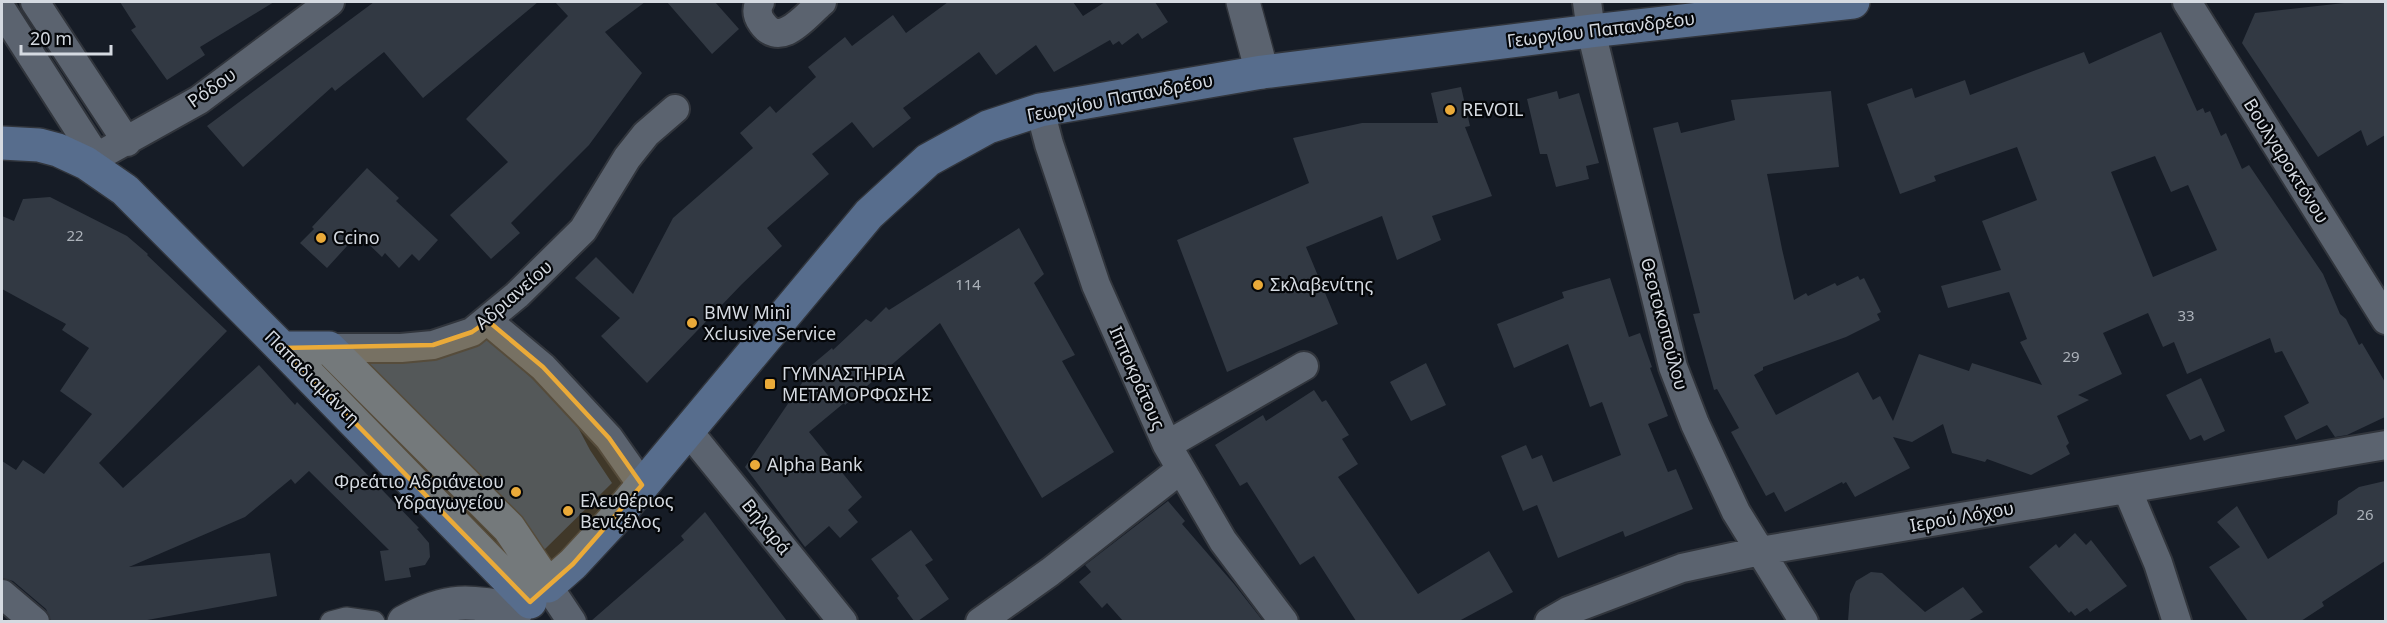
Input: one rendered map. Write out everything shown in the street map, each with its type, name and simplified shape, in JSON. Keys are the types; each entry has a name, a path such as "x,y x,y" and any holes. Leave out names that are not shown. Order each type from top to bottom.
{"main road":[{"name":"Γεωργίου Παπανδρέου","path":"524,605 585,550 689,432 869,214 928,160 988,127 1040,110 1589,16 1852,2"},
{"path":"2,143 39,145 92,161"},
{"name":"Παπαδιαμάντη","path":"92,161 125,190 282,348 524,605"},
{"name":"Αδριανείου","path":"282,348 329,348"},
{"name":"Παπαδιαμάντη","path":"329,348 509,528 524,605"}],"street":[{"path":"35,2 127,142"},
{"name":"Ρόδου","path":"92,161 199,100 330,2"},
{"path":"760,2 757,15 762,24 771,33 780,34 788,32 822,2"},
{"path":"1243,2 1262,72"},
{"name":"Βουλγαροκτόνου","path":"2187,2 2385,320"},
{"name":"Παπαδιαμάντη","path":"2,10 92,161"},
{"name":"Θεοτοκοπούλου","path":"1589,16 1673,367 1695,424 1731,502 1804,621"},
{"name":"Αδριανείου","path":"329,348 401,348 433,345 472,332 488,321 555,260 583,230 633,150 646,134 675,109"},
{"name":"Ιπποκράτους","path":"1040,110 1096,285 1174,458 1223,541 1284,621"},
{"path":"488,321 543,367 609,438 642,485"},
{"path":"980,621 1050,572 1174,458 1304,366"},
{"name":"Βηλαρά","path":"689,432 843,621"},
{"name":"Ιερού Λόχου","path":"1549,621 1568,611 1682,568 1760,551 2385,445"},
{"path":"2127,489 2162,572 2177,621"},
{"path":"2,594 35,621"},
{"path":"404,621 448,603 524,605"},
{"name":"Παπαδιαμάντη","path":"524,605 572,621"},
{"path":"331,621 346,618 374,621"}],"highlighted area":[{"path":"488,321 543,367 609,438 642,485 573,564 530,602 282,348 433,345 472,332"}],"shaded area":[{"path":"487,335 573,418 590,450 612,483 545,549 538,547 370,365 368,359"}],"building":[{"path":"120,2 274,2 200,47 205,55 167,80 131,30 136,27"},
{"path":"374,2 538,2 423,98 384,52 335,91 332,87 243,167 207,126"},
{"path":"555,2 645,2 605,32 642,73 589,145 511,223 520,233 491,259 450,215 508,162 466,119 568,16"},
{"path":"667,2 715,2 739,29 712,54"},
{"path":"948,2 1073,2 1083,16 1105,2 1155,2 1168,22 1142,39 1138,33 1122,45 1119,41 1113,45 1110,40 1054,72 1036,45 996,75 979,52 903,108 911,118 873,148 852,122 812,154 829,174 767,228 782,246 742,284 647,383 601,336 620,318 575,278 596,257 633,294 673,218 753,148 740,133 770,106 776,113 816,77 808,67 845,37 852,46 893,15 906,33"},
{"path":"2353,2 2385,2 2385,135 2367,146 2361,130 2318,157 2242,43 2255,13"},
{"path":"2161,32 2197,111 2203,108 2205,113 2210,111 2221,136 2226,133 2242,169 2249,165 2323,274 2340,314 2346,319 2359,345 2362,343 2385,382 2385,417 2347,435 2335,437 2327,425 2296,440 2284,416 2309,403 2282,351 2275,353 2270,338 2187,374 2174,342 2163,347 2148,313 2103,333 2122,374 2078,395 2089,400 2057,416 2069,443 2066,446 2070,454 2031,475 1987,459 1985,462 1952,453 1943,424 1912,442 1893,437 1910,468 1855,497 1846,482 1843,484 1842,482 1785,512 1774,492 1766,496 1731,432 1739,428 1717,389 1714,390 1693,314 1700,313 1653,128 1678,122 1681,133 1735,120 1731,100 1831,91 1839,167 1767,174 1782,249 1794,300 1806,293 1808,296 1835,283 1837,286 1858,276 1860,280 1864,278 1881,312 1877,314 1880,320 1846,337 1763,367 1763,370 1754,375 1776,415 1858,372 1873,400 1880,396 1893,421 1919,354 1969,371 1972,363 2042,385 2020,342 2027,339 2009,292 1948,308 1941,286 2001,270 1982,221 2037,200 2017,147 1934,176 1936,181 1900,194 1867,104 1912,88 1915,98 1965,80 1970,95 2084,52 2089,64","holes":["2155,156 2171,192 2188,185 2217,250 2153,277 2111,172"]},
{"path":"1461,87 1470,126 1465,127 1492,196 1432,216 1441,240 1397,260 1382,216 1306,247 1338,324 1227,372 1177,240 1309,183 1293,138 1362,123 1438,123 1431,93"},
{"path":"1557,91 1559,99 1579,93 1599,163 1586,166 1589,179 1556,187 1547,154 1540,154 1527,99"},
{"path":"367,168 399,198 396,201 438,240 419,261 412,254 399,268 385,253 382,257 358,234 327,268 300,243"},
{"path":"50,197 127,236 227,331 99,463 123,488 259,365 295,405 297,402 419,528 417,529 429,543 430,557 425,565 409,568 411,577 385,581 380,551 389,550 309,471 295,484 291,479 245,517 129,567 270,553 277,596 142,621 51,621 46,609 13,581 2,578 2,461 16,470 23,460 44,474 92,414 60,391 89,348 62,330 66,324 2,289 2,216 14,221 23,199"},
{"path":"1019,228 1044,274 1034,283 1075,355 1062,361 1114,452 1042,498 940,323 845,405 844,403 809,432 862,497 848,510 858,522 840,538 829,526 805,547 745,467 804,380 800,375 832,348 833,350 866,319 871,322 886,307 889,310"},
{"path":"1610,278 1629,337 1640,333 1668,416 1648,424 1668,472 1676,469 1693,509 1625,537 1623,531 1558,558 1537,505 1523,511 1501,456 1526,445 1532,459 1542,455 1553,482 1621,455 1602,402 1590,407 1568,344 1514,368 1497,324 1564,298 1562,292"},
{"path":"1426,363 1446,405 1411,421 1390,382"},
{"path":"2201,378 2225,431 2204,441 2201,435 2190,440 2166,395"},
{"path":"1314,390 1322,402 1326,400 1349,435 1342,439 1358,464 1338,477 1418,594 1489,551 1513,592 1459,621 1356,621 1314,556 1300,565 1247,482 1240,486 1215,445 1263,415 1266,421"},
{"path":"2385,481 2385,561 2322,602 2324,606 2301,621 2248,621 2209,567 2240,547 2217,522 2237,506 2268,559 2337,514 2338,501 2359,487"},
{"path":"1168,501 1185,521 1182,524 1263,621 1123,621 1107,603 1102,608 1079,582 1091,572 1085,565"},
{"path":"705,512 787,621 591,621 684,540 681,536"},
{"path":"911,530 933,560 925,565 949,599 918,621 914,621 897,598 899,596 871,559"},
{"path":"2075,533 2086,545 2091,540 2127,586 2090,612 2087,608 2075,616 2071,611 2069,613 2029,567 2056,544 2059,548"},
{"path":"1871,572 1882,573 1925,612 1963,587 1983,612 1968,621 1848,621 1850,594 1856,581"}],"place":[{"name":"REVOIL","path":"1450,110"},
{"name":"Ccino","path":"321,238"},
{"name":"Σκλαβενίτης","path":"1258,285"},
{"name":"BMW Mini Xclusive Service","path":"692,323"},
{"name":"ΓΥΜΝΑΣΤΗΡΙΑ ΜΕΤΑΜΟΡΦΩΣΗΣ","path":"770,384"},
{"name":"Alpha Bank","path":"755,465"},
{"name":"Φρεάτιο Αδριάνειου Υδραγωγείου","path":"516,492"},
{"name":"Ελευθέριος Βενιζέλος","path":"568,511"}]}
